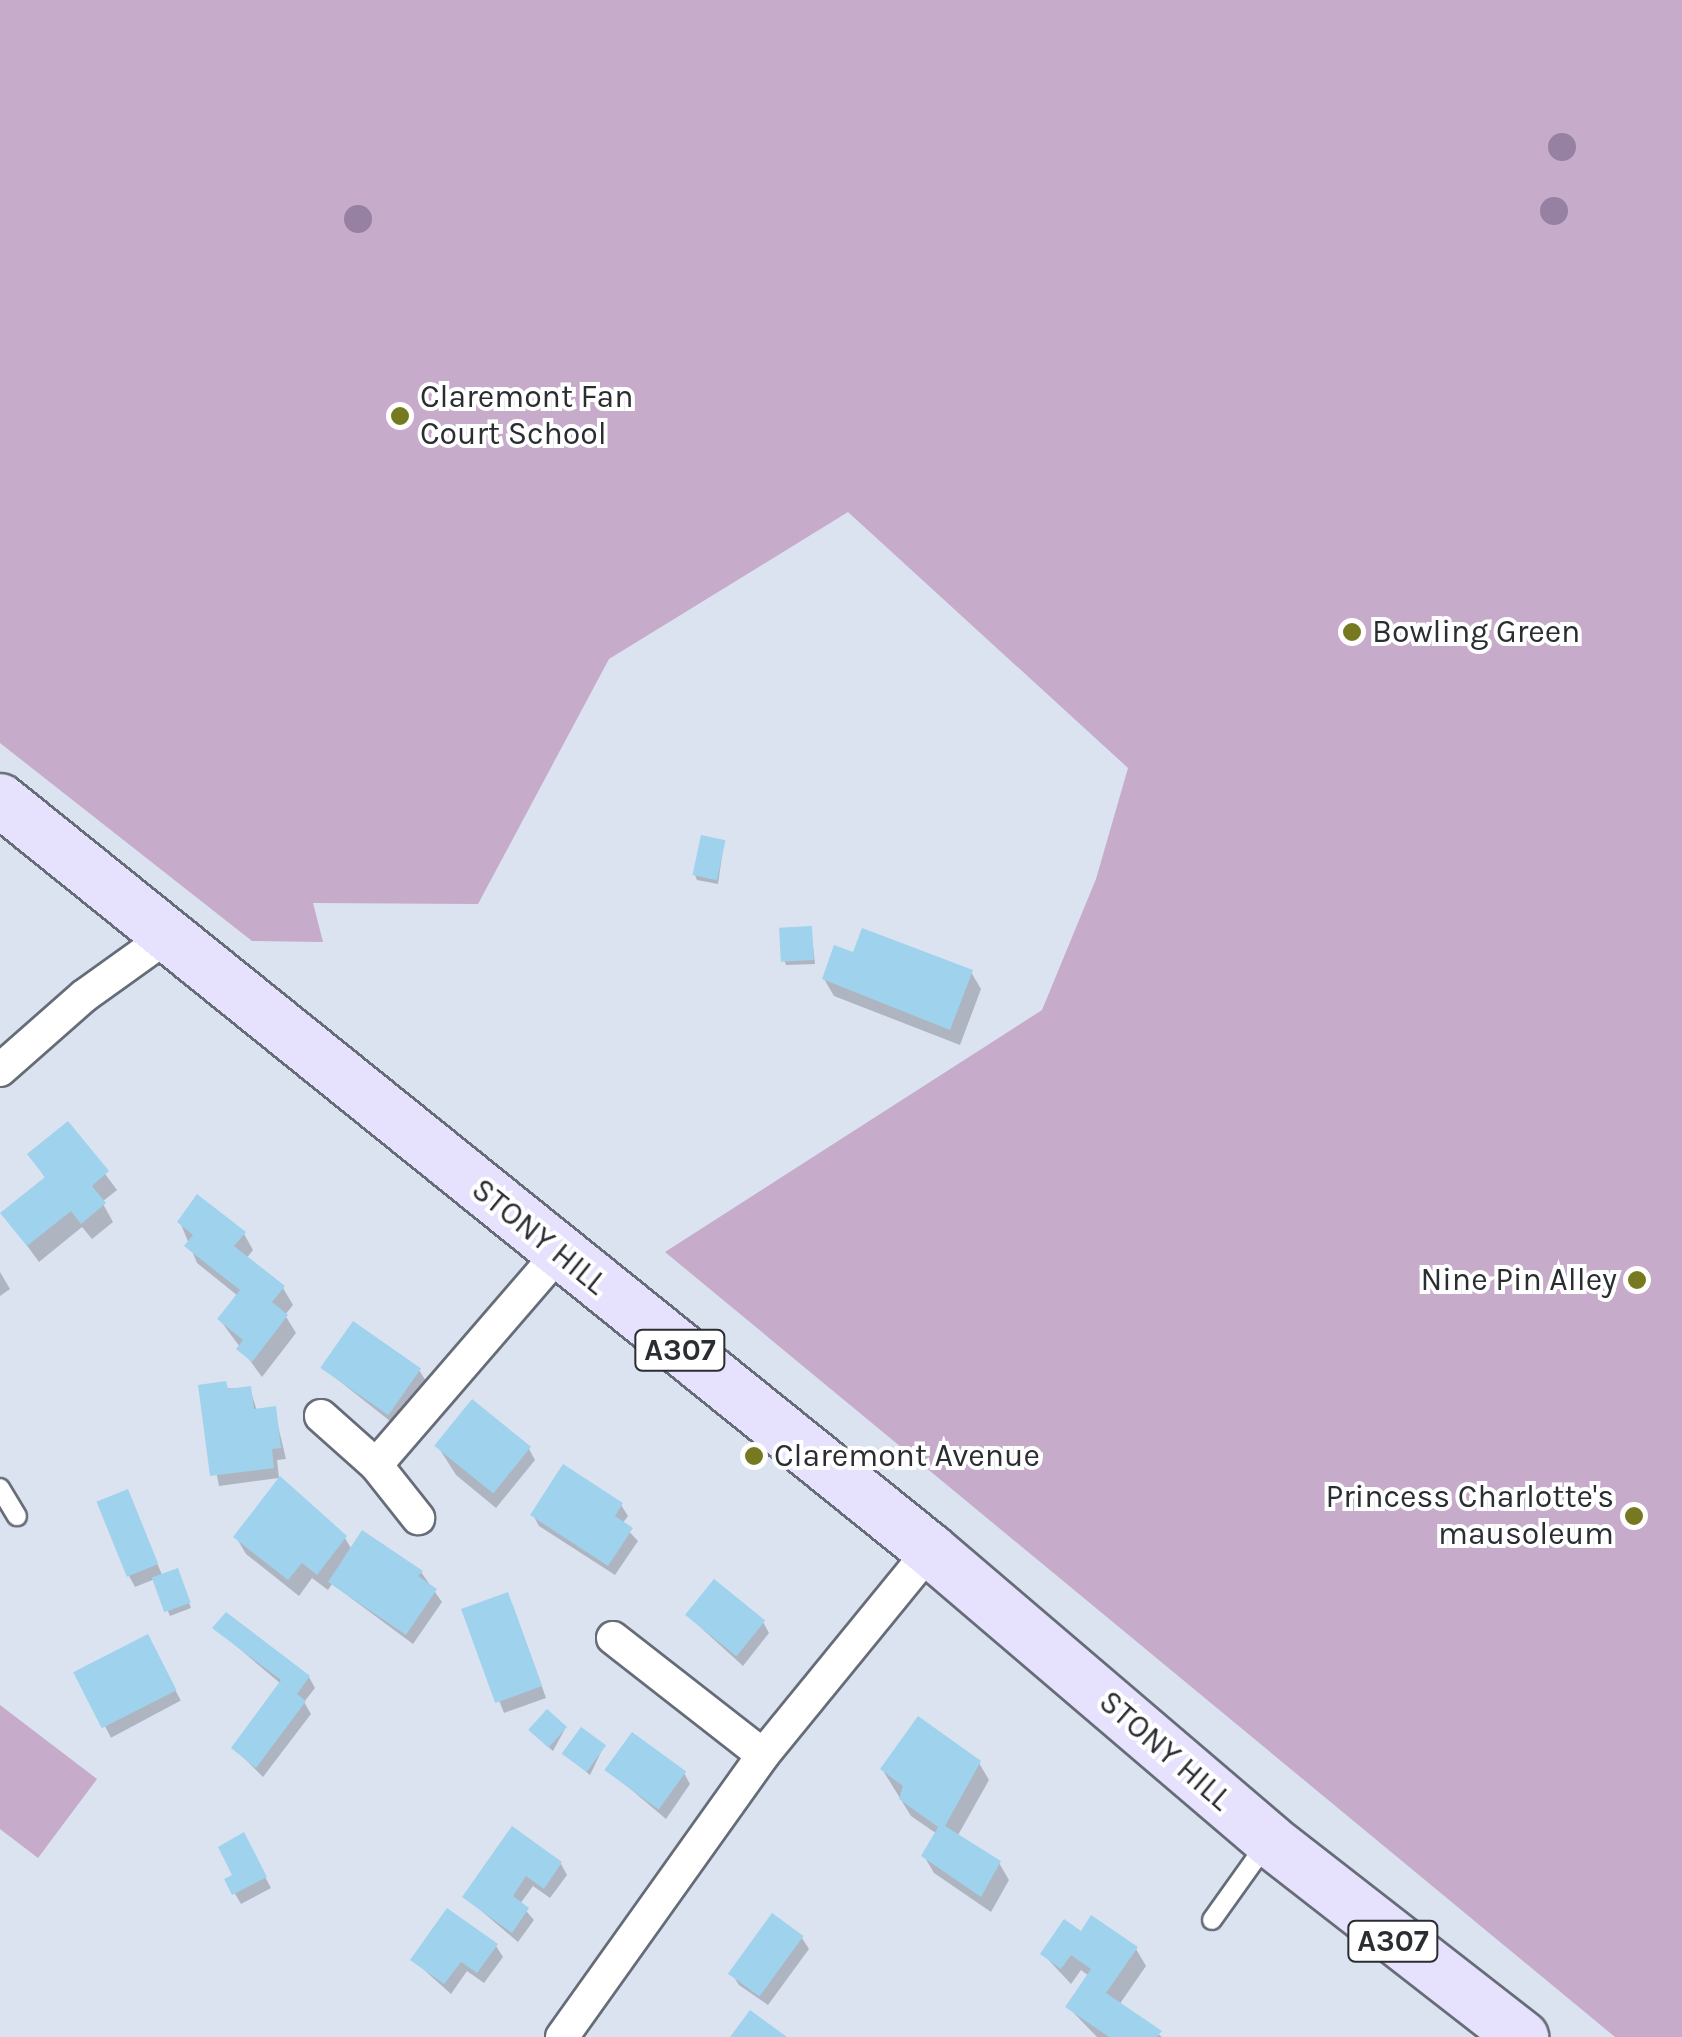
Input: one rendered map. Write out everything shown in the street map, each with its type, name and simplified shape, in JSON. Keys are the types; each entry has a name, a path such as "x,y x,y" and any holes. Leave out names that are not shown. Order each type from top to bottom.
{"main road":[{"name":"STONY HILL","path":"0,800 165,938 930,1550 1268,1840 1522,2037"}],"street":[{"path":"0,1070 84,996 165,938"},
{"path":"376,1465 559,1253"},
{"path":"321,1416 376,1465 418,1518"},
{"path":"562,2037 763,1756 930,1550"},
{"path":"613,1638 763,1756"}],"lane":[{"path":"0,1488 17,1516"},
{"path":"1212,1920 1268,1840"}],"shaded area":[{"path":"0,0 1682,0 1682,2037 1615,2037 665,1252 1042,1010 1096,879 1128,768 848,512 609,659 478,904 313,903 323,942 252,941 0,743"},
{"path":"0,1705 97,1779 38,1858 0,1829"}],"building":[{"path":"701,835 725,840 717,880 692,875"},
{"path":"812,926 814,960 781,962 779,928"},
{"path":"862,928 973,970 950,1030 822,979 834,945 853,952"},
{"path":"68,1121 109,1171 92,1186 106,1203 81,1224 71,1211 27,1246 0,1213 45,1177 27,1154"},
{"path":"197,1194 246,1232 234,1246 285,1286 272,1302 288,1315 252,1362 236,1349 243,1340 217,1319 240,1290 184,1246 193,1235 177,1222"},
{"path":"353,1321 421,1369 388,1415 320,1368"},
{"path":"226,1381 228,1389 251,1386 254,1409 276,1406 281,1448 272,1449 274,1468 210,1476 198,1385"},
{"path":"472,1399 531,1447 493,1493 434,1446"},
{"path":"563,1464 623,1503 615,1516 633,1528 608,1566 530,1515"},
{"path":"280,1476 347,1536 317,1575 302,1563 288,1580 233,1537"},
{"path":"128,1489 158,1564 127,1577 96,1502"},
{"path":"362,1530 423,1571 418,1576 437,1589 406,1635 328,1582"},
{"path":"178,1568 191,1603 164,1612 152,1578"},
{"path":"714,1579 765,1621 736,1656 685,1615"},
{"path":"508,1592 542,1686 495,1703 461,1609"},
{"path":"226,1612 310,1676 297,1694 306,1701 256,1768 231,1748 281,1680 212,1628"},
{"path":"148,1634 177,1690 102,1728 73,1672"},
{"path":"547,1709 567,1727 548,1748 528,1730"},
{"path":"918,1716 981,1761 945,1826 1001,1861 981,1897 921,1856 938,1827 899,1799 903,1786 880,1769"},
{"path":"581,1727 606,1745 587,1772 562,1754"},
{"path":"632,1732 686,1771 659,1809 604,1770"},
{"path":"512,1826 562,1862 544,1889 526,1876 513,1896 529,1908 512,1933 462,1897"},
{"path":"244,1832 267,1877 232,1895 224,1879 232,1875 218,1847"},
{"path":"447,1908 498,1944 477,1973 461,1962 444,1984 410,1960"},
{"path":"772,1913 804,1936 759,1997 728,1974"},
{"path":"1091,1915 1138,1947 1106,1993 1162,2031 1157,2037 1109,2037 1065,2007 1091,1969 1071,1955 1061,1969 1040,1954 1064,1919 1081,1931"},
{"path":"750,2010 787,2037 730,2037"}],"place":[{"name":"Claremont Fan Court School","path":"400,416"},
{"name":"Bowling Green","path":"1352,632"},
{"name":"Nine Pin Alley","path":"1637,1280"},
{"name":"Claremont Avenue","path":"754,1456"},
{"name":"Princess Charlotte's mausoleum","path":"1634,1516"}]}
